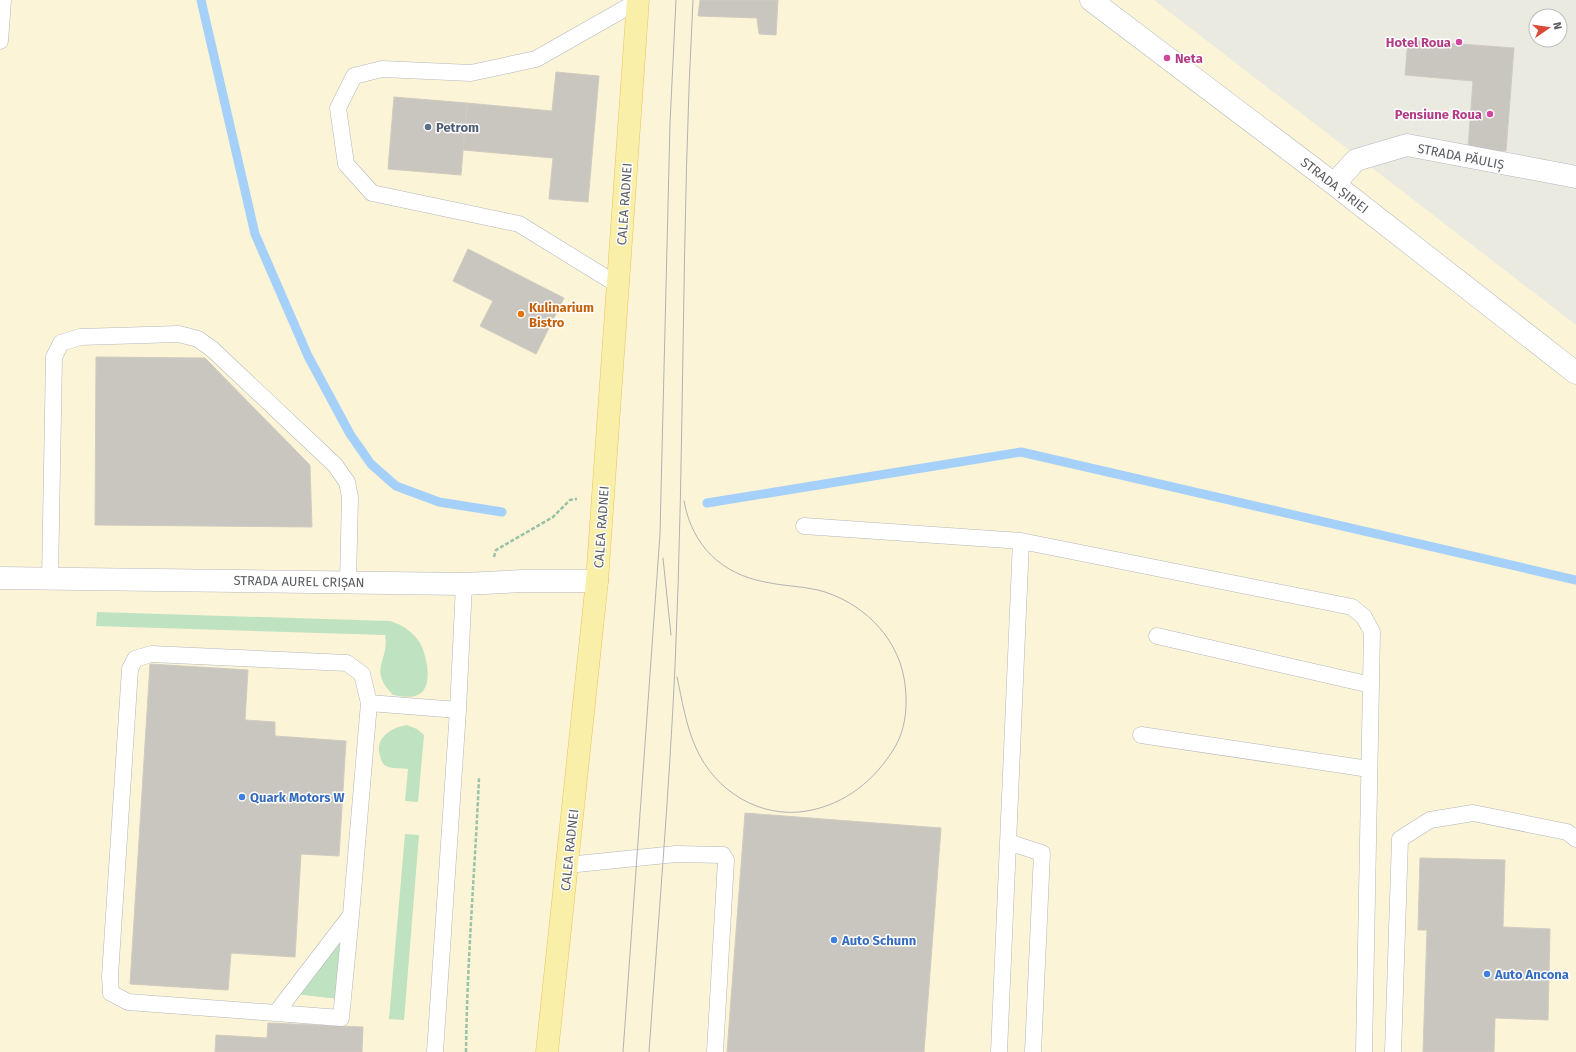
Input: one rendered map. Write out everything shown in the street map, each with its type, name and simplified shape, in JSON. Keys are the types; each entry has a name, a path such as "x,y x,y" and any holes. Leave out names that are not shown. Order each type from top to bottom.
{"main road":[{"name":"CALEA RADNEI","path":"547,1052 597,581 638,0"},
{"name":"STRADA ȘIRIEI","path":"1091,0 1334,184 1574,371"},
{"name":"STRADA PĂULIȘ","path":"1334,184 1356,160 1407,145 1576,177"},
{"name":"STRADA AUREL CRIȘAN","path":"0,578 464,584 490,582 597,581"}],"lane":[{"path":"0,41 2,0"},
{"path":"618,285 518,224 372,193 346,164 338,108 354,76 382,69 471,73 536,59 638,0"},
{"path":"50,579 54,357 61,343 80,337 180,334 198,339 212,349 336,466 347,482 350,497 348,582"},
{"path":"804,526 1021,541 1352,607 1364,617 1372,632 1364,1052"},
{"path":"999,1052 1021,541"},
{"path":"435,1052 458,710 464,584"},
{"path":"1157,636 1371,685"},
{"path":"151,654 347,663 362,674 369,703 341,1018 128,1002 111,993 110,976 130,669 135,659 151,654"},
{"path":"369,703 458,710"},
{"path":"1141,735 1369,770"},
{"path":"1393,1052 1400,839 1430,820 1473,813 1567,832 1576,839"},
{"path":"1008,842 1042,853 1033,1052"},
{"path":"567,864 676,854 723,855 726,860 715,1052"},
{"path":"276,1013 351,915"}],"path":[{"path":"490,582 488,578 496,550 553,517 570,500 604,495"},
{"path":"466,1052 467,987 473,916 479,776"}],"shaded area":[{"path":"0,0 1154,0 1576,325 1576,1052 0,1052"}],"green space":[{"path":"97,612 390,621 407,629 420,643 427,664 427,680 421,693 415,696 407,697 393,695 385,686 381,678 380,671 385,652 385,635 96,626"},
{"path":"407,725 417,729 424,735 418,802 405,801 408,769 388,767 381,760 379,750 382,739 386,734 396,728"},
{"path":"405,834 419,835 404,1020 389,1019"},
{"path":"347,925 339,999 294,994"}],"building":[{"path":"700,0 778,0 776,35 759,34 757,18 698,16"},
{"name":"Pensiune Roua","path":"1408,40 1514,48 1506,151 1468,148 1473,81 1405,75"},
{"path":"556,72 599,76 588,202 549,199 553,158 463,150 467,103 552,111"},
{"name":"Petrom","path":"394,97 467,103 461,175 388,169"},
{"name":"Kulinarium Bistro","path":"468,249 564,298 536,354 480,326 493,301 453,281"},
{"path":"96,357 205,358 310,465 312,527 95,525"},
{"name":"Quark Motors W","path":"150,664 248,670 245,720 275,722 275,736 346,741 339,856 301,854 295,957 231,953 228,990 130,984"},
{"name":"Auto Schunn","path":"745,813 941,828 924,1052 727,1052"},
{"name":"Auto Ancona","path":"1420,858 1505,860 1503,927 1550,929 1548,1020 1495,1018 1494,1052 1423,1052 1427,930 1418,930"},
{"path":"268,1023 363,1027 362,1052 215,1052 216,1035 267,1038"}],"waterway":[{"path":"201,0 255,234 308,356 350,434 371,464 396,486 439,502 502,512"},
{"path":"707,503 1021,452 1576,580"}],"tram line":[{"path":"623,1052 660,534 670,123 676,0"},
{"path":"649,1052 673,715 678,583 689,83 693,0"},
{"path":"677,677 690,731 696,748 704,763 727,789 741,799 772,811 807,811 821,808 834,803 858,789 878,770 895,747 902,731 906,713 904,678 900,662 893,647 874,622 862,611 833,595 818,590 771,583 750,578 723,565 711,555 694,532 684,501"},
{"path":"663,558 671,635"}],"place":[{"name":"Hotel Roua","path":"1459,42"},
{"name":"Neta","path":"1167,58"},
{"name":"Pensiune Roua","path":"1490,114"},
{"name":"Petrom","path":"428,127"},
{"name":"Kulinarium Bistro","path":"521,314"},
{"name":"Quark Motors W","path":"242,797"},
{"name":"Auto Schunn","path":"834,940"},
{"name":"Auto Ancona","path":"1487,974"}]}
